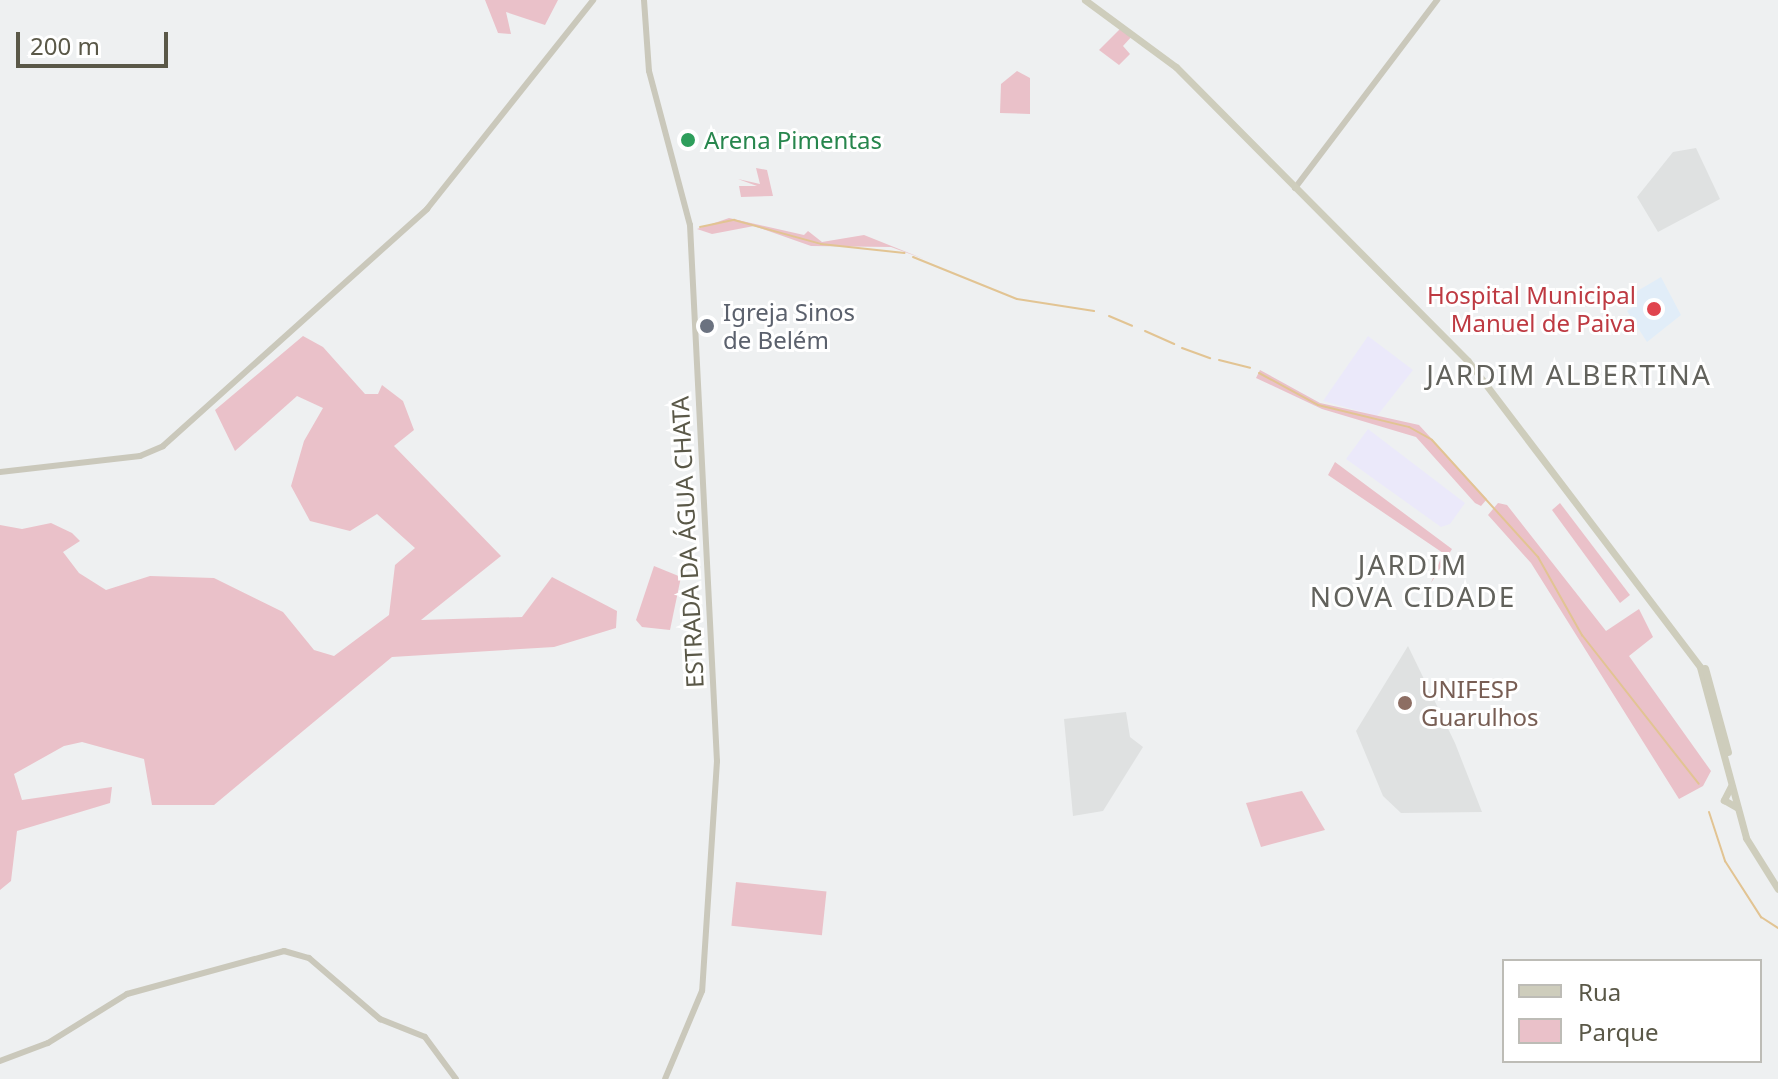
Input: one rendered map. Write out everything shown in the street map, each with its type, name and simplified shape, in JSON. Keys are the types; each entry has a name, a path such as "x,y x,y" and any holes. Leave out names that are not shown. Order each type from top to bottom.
{"main road":[{"path":"1085,0 1146,40 1468,361 1710,678 1748,833 1778,886"},
{"path":"1648,598 1703,672 1736,807 1752,851 1778,886"}],"street":[{"path":"0,472 140,456 163,446 427,209 593,0"},
{"name":"ESTRADA DA ÁGUA CHATA","path":"644,0 649,71 690,225 717,761 702,991 665,1079"},
{"path":"1295,188 1437,0"},
{"path":"0,1061 48,1043 127,994 284,951 309,958 380,1019 425,1037 456,1079"}],"shaded area":[{"path":"1696,148 1720,199 1658,232 1637,197 1673,152"},
{"name":"Hospital Municipal Manuel de Paiva","path":"1661,277 1681,315 1647,342 1627,311 1633,307 1629,300 1622,300"},
{"path":"1368,336 1413,370 1377,416 1323,401"},
{"path":"1368,429 1465,503 1450,524 1441,527 1346,459"},
{"name":"UNIFESP Guarulhos","path":"1408,646 1455,743 1482,812 1401,813 1383,796 1356,731"},
{"path":"1126,712 1130,737 1143,747 1103,811 1073,816 1064,719"}],"green space":[{"path":"485,0 558,0 545,25 506,12 511,34 498,33"},
{"path":"1121,28 1133,35 1123,46 1130,54 1119,65 1099,50"},
{"path":"1017,71 1030,78 1030,114 1000,113 1001,84"},
{"path":"756,168 767,170 773,196 741,197 739,186 757,186 738,179 760,184"},
{"path":"729,218 804,235 808,231 822,242 864,235 924,259 891,247 811,246 754,226 712,234 697,229"},
{"path":"303,336 323,347 365,394 378,394 382,385 403,401 414,430 394,446 501,556 421,620 522,617 552,577 617,611 616,628 554,647 392,657 214,805 152,805 144,759 82,742 64,746 14,774 22,800 112,787 110,803 17,831 11,881 0,890 0,525 22,529 51,523 72,533 80,541 63,552 79,573 106,590 150,576 214,578 283,612 314,650 334,656 389,615 395,565 415,548 377,514 350,531 310,521 291,486 304,441 323,408 297,396 235,451 215,410"},
{"path":"1260,370 1320,403 1419,425 1487,499 1481,506 1475,503 1416,437 1322,409 1256,378"},
{"path":"1335,462 1452,549 1431,583 1443,553 1328,475"},
{"path":"1498,503 1507,505 1606,631 1639,609 1653,637 1629,656 1711,771 1703,786 1679,799 1531,563 1488,515"},
{"path":"1560,503 1630,595 1620,603 1552,510"},
{"path":"654,566 681,577 670,630 642,627 636,620"},
{"path":"1302,791 1325,830 1261,847 1246,803"},
{"path":"736,882 827,892 822,935 731,926"}],"waterway":[{"path":"700,227 734,220 821,244 905,253"},
{"path":"913,257 1017,299 1094,311"},
{"path":"1109,316 1132,326"},
{"path":"1145,331 1174,344"},
{"path":"1182,348 1210,358"},
{"path":"1219,360 1250,368"},
{"path":"1259,373 1318,405 1409,427 1432,440 1538,557 1582,635 1699,784"},
{"path":"1709,812 1725,861 1761,917 1778,928"}],"place":[{"name":"Arena Pimentas","path":"688,140"},
{"name":"Hospital Municipal Manuel de Paiva","path":"1654,309"},
{"name":"Igreja Sinos de Belém","path":"707,326"},
{"name":"UNIFESP Guarulhos","path":"1405,703"}],"district":[{"name":"JARDIM ALBERTINA","path":"1569,374"},
{"name":"JARDIM NOVA CIDADE","path":"1413,580"}]}
